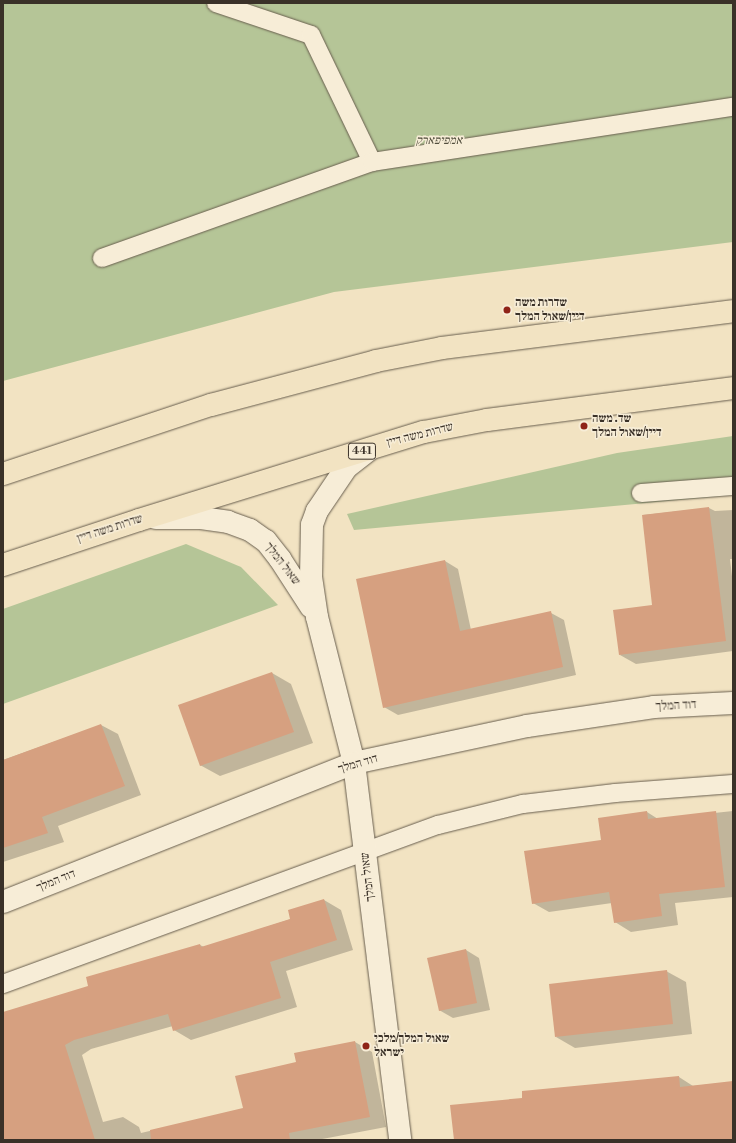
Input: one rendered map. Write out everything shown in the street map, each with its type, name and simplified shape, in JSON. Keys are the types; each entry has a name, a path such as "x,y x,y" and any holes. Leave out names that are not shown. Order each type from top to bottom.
{"main road":[{"path":"3,474 211,405 376,361 442,348 733,310"},
{"name":"שדרות משה דיין","path":"3,564 139,520 424,432 487,420 733,388"}],"street":[{"name":"שאול המלך","path":"371,448 346,468 331,486 312,525 311,577 317,617 354,763 400,1140"},
{"name":"שאול המלך","path":"139,520 172,517 201,518 228,522 250,530 266,541 298,584 317,617"},
{"name":"דוד המלך","path":"3,902 354,763 527,726 654,707 733,703"}],"lane":[{"path":"216,3 311,35 372,162"},
{"path":"102,258 372,162 733,107"},
{"path":"641,493 733,486"},
{"path":"3,984 365,854 438,826 523,804 615,793 733,784"}],"green space":[{"name":"אמפיפארק","path":"3,3 733,3 733,242 334,292 3,381"},
{"path":"733,436 733,495 354,530 347,514 617,453"},
{"path":"186,544 241,567 278,605 3,704 3,609"}],"building":[{"path":"709,507 726,641 619,655 613,610 652,605 642,515"},
{"path":"445,560 460,631 551,611 563,667 383,708 356,579"},
{"path":"272,672 294,732 200,766 178,705"},
{"path":"101,724 125,786 42,817 48,833 3,848 3,760"},
{"path":"647,811 648,819 716,811 725,887 659,894 662,916 614,923 609,892 532,904 524,851 601,840 598,818"},
{"path":"324,899 337,940 270,962 281,998 173,1031 168,1014 74,1040 65,1045 95,1140 3,1140 3,1012 88,986 86,977 200,944 201,947 290,919 288,910"},
{"path":"466,949 477,1003 439,1011 427,958"},
{"path":"667,970 673,1024 555,1037 549,984"},
{"path":"355,1041 370,1117 289,1133 290,1140 151,1140 150,1130 243,1108 235,1076 296,1062 294,1053"},
{"path":"679,1076 680,1087 733,1081 733,1140 454,1140 450,1105 522,1098 522,1091"}],"place":[{"name":"שדרות משה דיין/שאול המלך","path":"507,310"},
{"name":"שד. משה דיין/שאול המלך","path":"584,426"},
{"name":"שאול המלך/מלכי ישראל","path":"366,1046"}]}
